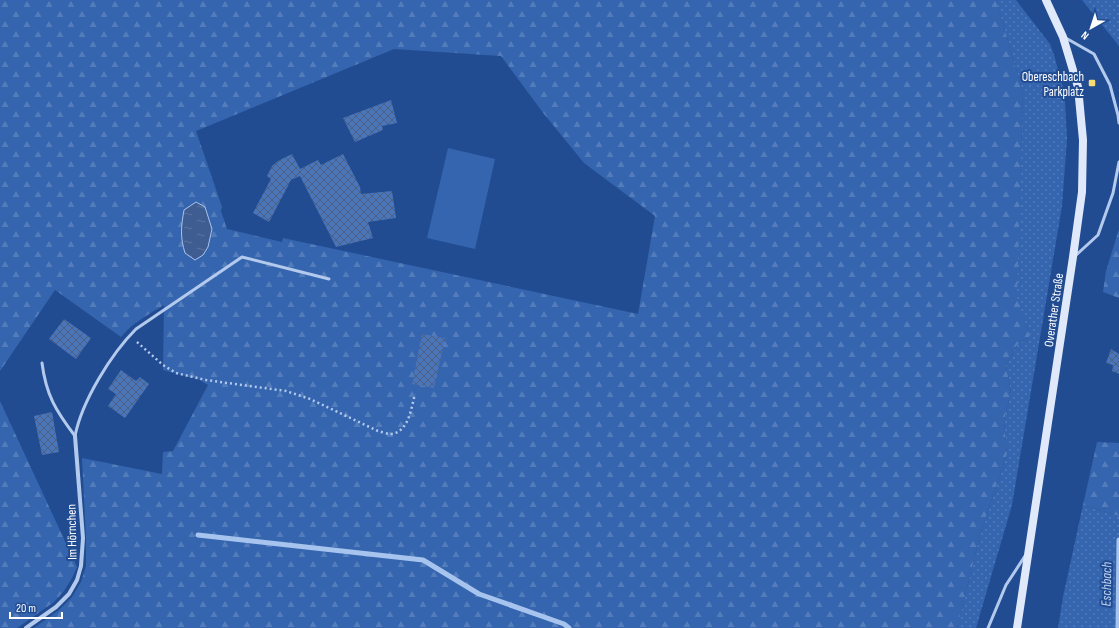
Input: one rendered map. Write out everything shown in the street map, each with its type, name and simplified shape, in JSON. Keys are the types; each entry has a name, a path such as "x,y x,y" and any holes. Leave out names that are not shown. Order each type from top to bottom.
{"main road":[{"name":"Overather Straße","path":"1017,628 1082,192 1083,140 1078,87 1063,37 1046,0"}],"street":[{"name":"Im Hörnchen","path":"26,628 56,607 69,594 77,580 81,566 83,538 76,436"}],"lane":[{"path":"1063,37 1094,54 1110,85 1119,123"},
{"path":"1073,257 1098,235 1113,193 1119,162"},
{"path":"76,436 78,422 100,378 119,348 129,336 136,329 242,258 329,279"},
{"path":"42,363 44,379 49,396 60,415 76,436"},
{"path":"988,628 1006,585 1029,551"}],"path":[{"path":"129,336 163,365 176,373 206,380 286,391 310,399 378,431 390,434 398,432 406,426 415,394"}],"green space":[{"path":"0,0 996,0 1023,93 1017,297 1030,336 1016,346 1006,366 1011,392 1004,420 1007,454 980,535 957,628 34,628 59,610 72,597 81,582 86,566 82,458 162,474 163,452 173,451 208,385 200,380 163,370 164,305 135,323 121,337 55,290 0,371","holes":["394,49 501,56 544,114 584,163 655,216 638,314 283,238 282,242 227,229 221,211 222,207 196,131"]},
{"path":"996,0 1016,0 1050,44 1062,84 1065,102 1067,139 1062,206 1012,505 976,628 957,628 980,535 1007,454 1004,420 1011,392 1006,366 1016,346 1030,336 1016,297 1023,93"},
{"path":"1082,0 1119,0 1119,46"},
{"path":"448,148 495,159 475,249 427,238"},
{"path":"1119,229 1119,298 1103,292 1106,271"},
{"path":"0,401 77,567 64,591 54,602 17,628 0,628"},
{"path":"1097,442 1119,443 1119,516 1083,505"},
{"path":"1083,505 1119,516 1119,628 1058,628 1063,597"}],"water":[{"path":"196,202 205,207 212,229 208,247 203,255 195,260 185,253 182,242 182,222 184,210"}],"building":[{"path":"391,100 397,123 382,126 383,130 355,142 343,118"},
{"path":"292,154 300,169 318,160 321,165 343,154 360,187 361,194 392,191 396,218 368,222 373,238 336,247 300,176 291,180 269,222 253,213 271,179 267,176 272,166 278,161"},
{"path":"64,319 91,338 76,359 49,339"},
{"path":"422,334 445,338 434,388 412,384"},
{"path":"1111,349 1119,354 1119,374 1112,371 1113,365 1106,363"},
{"path":"121,370 136,381 140,377 149,384 125,418 108,406 116,394 108,389"},
{"path":"52,412 59,452 42,455 34,416"}],"waterway":[{"path":"198,535 423,560 479,594 564,624 569,628"},
{"name":"Eschbach","path":"1118,628 1119,540"}],"place":[{"name":"Obereschbach Parkplatz","path":"1092,83"}]}
